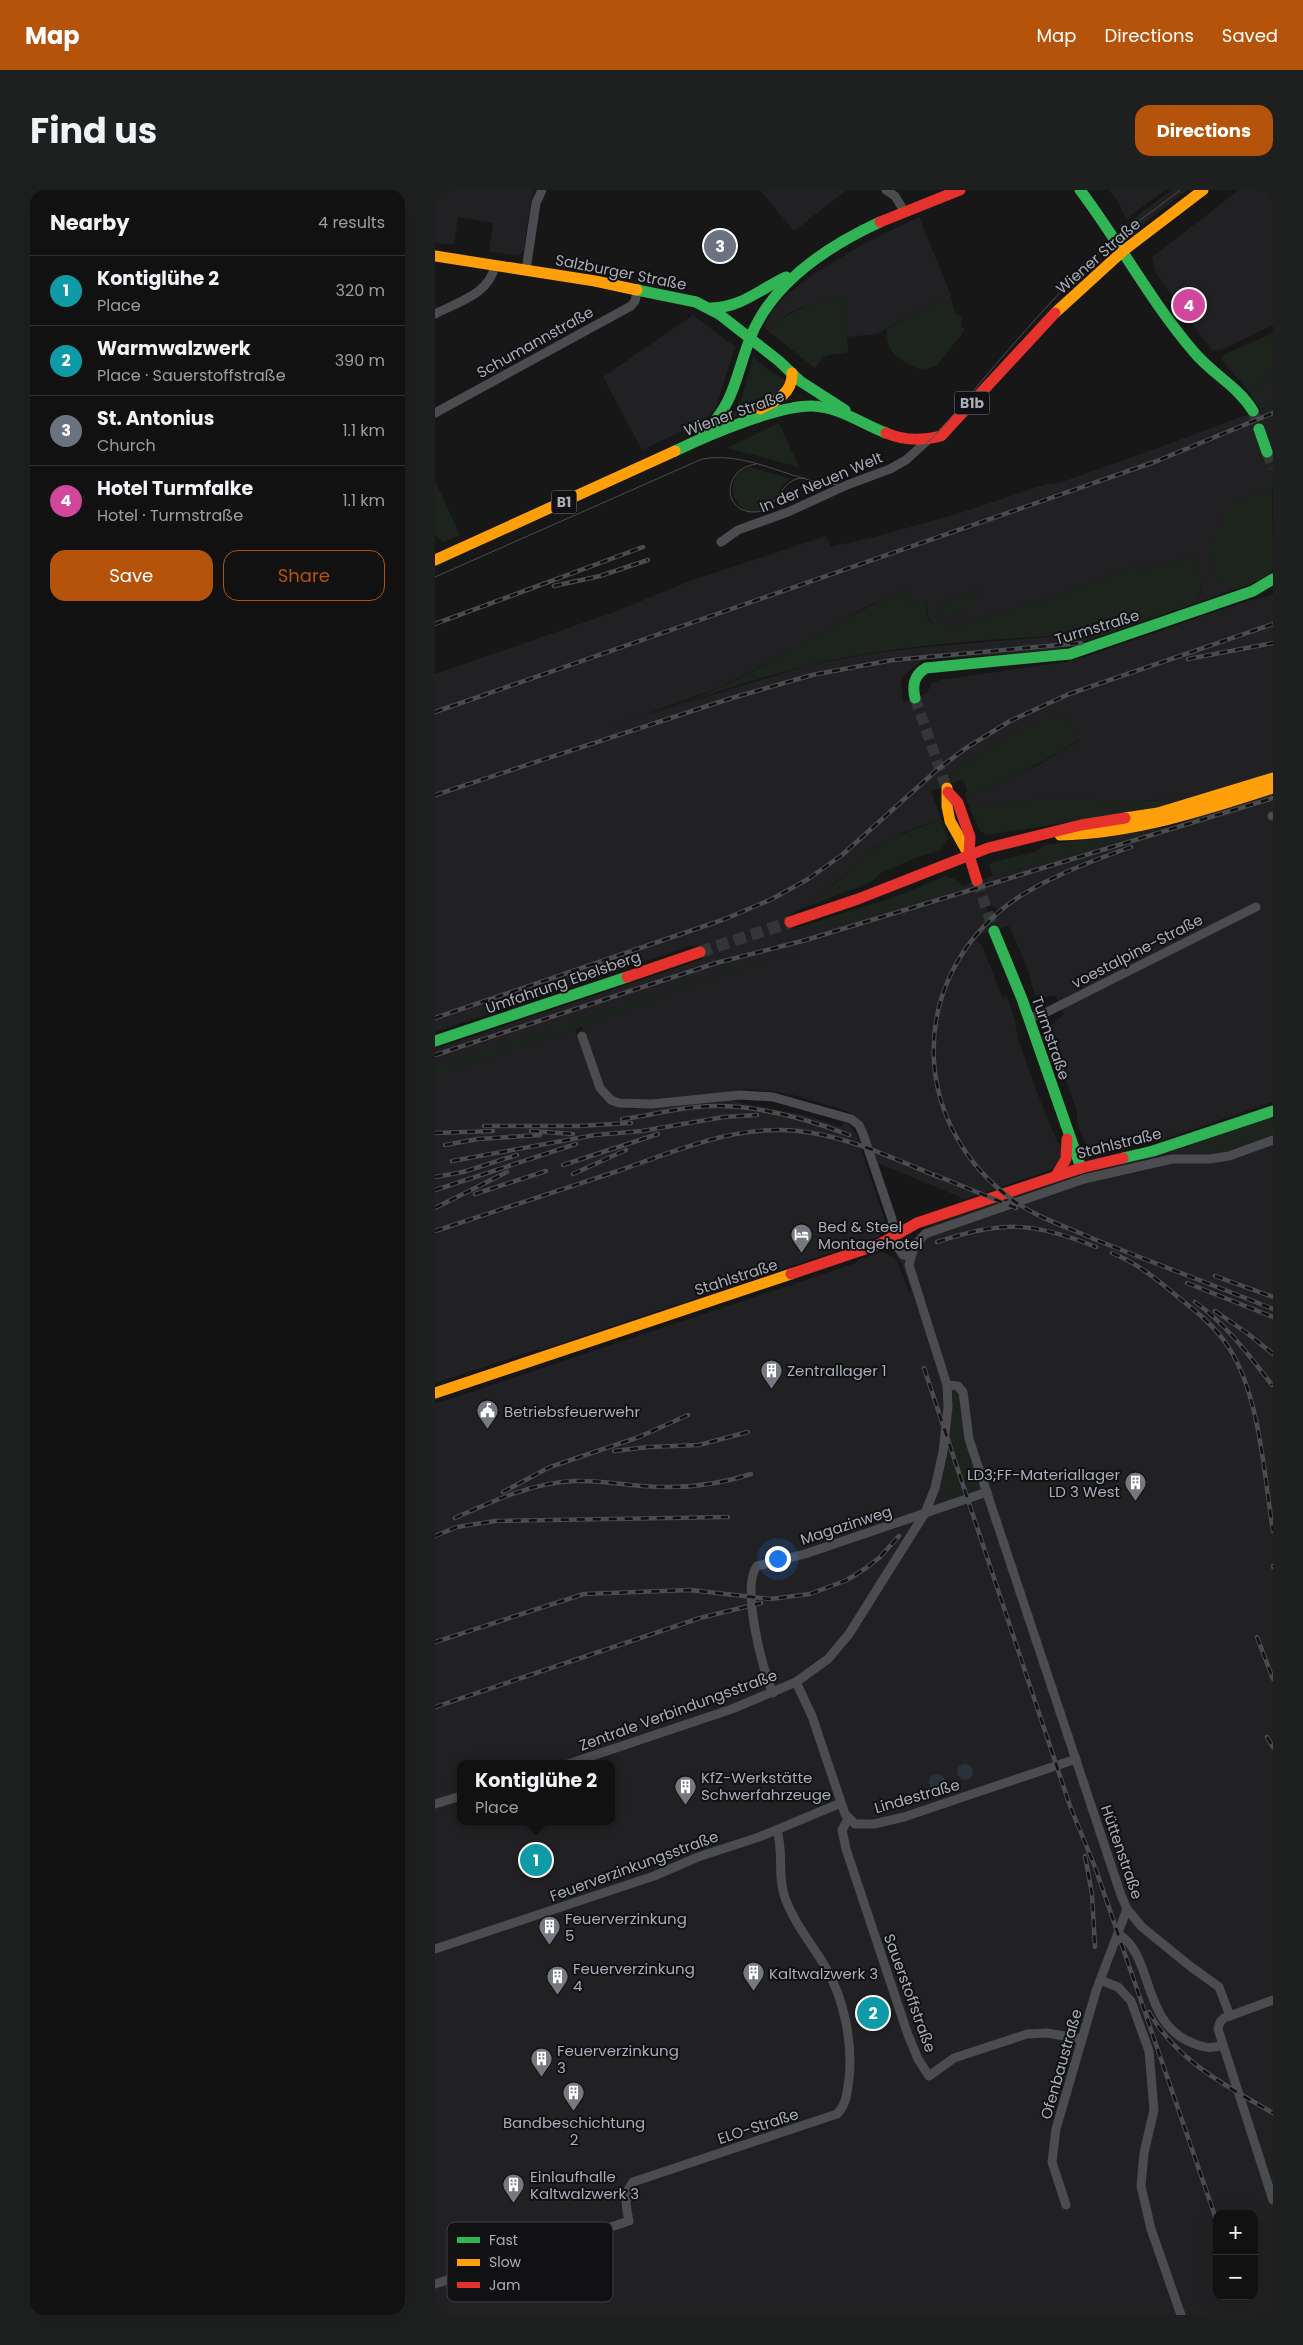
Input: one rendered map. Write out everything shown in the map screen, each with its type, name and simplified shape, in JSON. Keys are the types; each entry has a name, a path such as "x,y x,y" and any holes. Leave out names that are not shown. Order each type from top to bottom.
{"main road":[{"path":"711,308 737,306 779,280 798,272 848,240 904,211 960,190"},
{"path":"1080,190 1195,353 1209,369 1243,396 1253,411"},
{"name":"Wiener Straße","path":"435,560 692,443 771,412 797,406 812,406 855,417 896,437 929,440 946,432 1053,315 1123,251 1203,190"},
{"name":"Salzburger Straße","path":"435,256 638,288 711,308 750,338 800,381 855,417"},
{"path":"750,338 764,307 798,272"},
{"name":"B1","path":"692,443 717,422 726,409 736,389 750,338"},
{"name":"B1","path":"728,428 782,398 793,382 792,373"},
{"path":"1259,429 1267,452"},
{"name":"Turmstraße","path":"915,698 913,688 915,679 918,674 927,668 1070,654 1253,591 1273,579"},
{"path":"790,922 858,899 969,855 1011,842 1081,825 1158,813 1273,778"},
{"path":"1048,834 1082,835 1161,822 1273,788"},
{"path":"947,790 958,803 970,837 969,855 977,881"},
{"name":"Turmstraße","path":"994,931 1029,1018 1081,1168"},
{"name":"Umfahrung Ebelsberg","path":"435,1041 701,952"},
{"name":"Stahlstraße","path":"435,1393 880,1244 917,1223 1081,1168 1153,1151 1273,1111"},
{"name":"Turmstraße","path":"1057,1176 1064,1167 1067,1158 1067,1127"}],"street":[{"path":"526,270 536,203 542,190"},
{"path":"886,190 895,196 904,211"},
{"path":"435,314 482,290 493,275 495,265"},
{"name":"Schumannstraße","path":"435,412 631,306 635,301 638,288"},
{"name":"In der Neuen Welt","path":"721,542 738,530 788,512 847,485 890,469 906,460 929,440"},
{"name":"voestalpine-Straße","path":"1029,1018 1047,1012 1256,907"},
{"path":"582,1036 600,1088 611,1100 619,1103 651,1104 715,1096 759,1096 805,1105 855,1122 863,1134 892,1219 899,1250 910,1257 919,1240 932,1230 1084,1179 1172,1159 1209,1160 1229,1156 1273,1140"},
{"path":"1081,1168 1084,1179"},
{"name":"Zentrale Verbindungsstraße","path":"580,1760 732,1709 773,1693 796,1682 819,1667 838,1648 925,1513 935,1488 943,1452 947,1385 911,1274 910,1257"},
{"name":"Hüttenstraße","path":"947,1385 958,1386 963,1392 966,1429 1127,1909 1117,1934"},
{"path":"925,1513 987,1492"},
{"name":"Magazinweg","path":"773,1693 762,1666 754,1617 751,1579 752,1572 757,1566 805,1554 925,1513"},
{"path":"796,1682 812,1716 841,1804 848,1819"},
{"name":"Lindestraße","path":"848,1819 857,1824 887,1821 1076,1759"},
{"path":"435,1804 457,1797"},
{"name":"Feuerverzinkungsstraße","path":"435,1949 654,1876 698,1856 777,1830 841,1804"},
{"name":"Sauerstoffstraße","path":"848,1819 842,1830 847,1849 908,2035 929,2076 954,2058 1027,2034 1047,2032 1082,2039"},
{"name":"ELO-Straße","path":"613,2226 629,2221 626,2192 633,2182 837,2114 843,2108 847,2098 850,2064 849,2034 831,1978 805,1938 785,1897 780,1879 781,1850 777,1830"},
{"path":"1127,1909 1142,1927 1167,1949 1219,1987 1230,2016"},
{"path":"1117,1934 1132,1946 1153,2000 1170,2029 1181,2038 1203,2047 1212,2049 1222,2046"},
{"name":"Ofenbaustraße","path":"1066,2204 1052,2158 1056,2129 1100,1980 1117,1934"},
{"path":"1100,1980 1118,1987 1131,2001 1149,2051 1154,2110 1145,2153 1141,2186 1151,2229 1181,2315"},
{"path":"1273,2000 1230,2016 1218,2025 1222,2046 1273,2200"},
{"name":"ELO-Straße","path":"435,2284 447,2280"}],"shaded area":[{"path":"435,190 535,190 531,201 524,249 519,256 489,251 493,223 458,217 454,245 435,243"},
{"path":"760,190 847,190 794,231"},
{"path":"1109,190 1165,190 1126,219 1119,203"},
{"path":"1171,190 1187,190 1136,230 1128,223"},
{"path":"1239,190 1273,190 1273,325 1223,349 1214,351 1156,273 1152,257"},
{"path":"919,217 950,293 877,334 847,337 845,297 800,308 788,314 768,331 764,327 771,312 784,297 812,275 863,244"},
{"path":"950,293 955,314 962,317 961,326 965,330 937,365 923,370 896,356 889,344 887,329"},
{"path":"845,297 848,352 825,356 815,368 768,331 785,317 803,308 823,301"},
{"path":"693,315 735,347 716,407 710,415 699,423 642,450 603,377"},
{"path":"1273,333 1273,374 1259,380 1266,400 1271,402 1267,407 1260,409 1249,392 1221,359 1225,354"},
{"path":"753,356 773,373 787,380 783,388 770,400 728,421 743,394"},
{"path":"1273,374 1273,488 1245,497 1229,589 1251,584 1187,606 1200,594 1202,587 1193,556 1139,571 1135,560 1125,570 1052,597 943,629 936,627 928,617 927,604 913,605 906,589 866,607 796,648 720,687 630,720 810,665 867,654 1081,634 1081,643 1053,651 923,660 906,673 901,681 903,702 927,693 932,683 940,680 1072,661 1247,601 1273,595 1273,773 1200,795 1176,799 1138,801 1038,799 980,806 970,809 966,797 1038,765 1079,741 1072,728 1036,724 1013,733 986,749 931,791 941,819 905,832 877,847 840,878 812,905 795,911 788,916 793,929 845,923 993,876 1169,827 1273,792 1273,1102 1159,1141 1144,1140 1101,1153 1091,1149 1084,1141 1077,1122 1077,1112 1048,1027 1064,1015 1055,995 1042,998 1034,994 1028,969 1009,926 982,934 976,940 982,945 1002,997 1007,996 1015,1020 1018,1039 1040,1100 1057,1141 1062,1147 1062,1157 1056,1167 1051,1170 965,1199 877,1163 859,1120 844,1110 797,1096 772,1091 744,1089 732,1092 642,1100 614,1097 604,1087 582,1026 575,1029 598,1093 616,1107 628,1109 649,1108 734,1099 736,1102 804,1115 842,1127 844,1122 848,1124 856,1133 884,1218 884,1229 878,1237 541,1350 539,1349 435,1383 435,1049 703,959 698,946 690,946 435,1032 435,674 617,611 687,582 826,536 831,547 882,535 960,513 1046,484 1059,483 1166,445 1267,407 1258,380","holes":["981,589 957,616 946,620 939,618 937,615 938,606 941,602","979,897 986,899 1001,914 994,920"]},
{"path":"779,423 799,467 727,448"},
{"path":"749,467 788,478 789,480 774,499 763,509 753,511 744,509 738,504 734,496 734,479 740,472"},
{"path":"435,481 460,535 443,542 435,534"},
{"path":"1272,488 1273,570 1253,583 1229,589 1218,580 1207,548 1229,508 1245,497"},
{"path":"1193,556 1200,577 1201,589 1199,595 1187,606 1081,643 1080,634 1012,638 910,648 843,658 759,679 610,727 721,687 859,612 906,589 913,605 929,599 926,606 928,618 936,625 948,628 1052,597 1125,570 1135,559 1139,571"},
{"path":"981,589 958,615 946,620 939,618 936,610 941,602"},
{"path":"1064,712 1079,740 1024,771 966,797 967,790 963,779 931,791 986,749 1013,733"},
{"path":"1200,795 1169,806 987,835 980,831 970,809 980,806 1038,799 1154,801"},
{"path":"941,819 948,839 940,851 915,858 881,873 871,882 812,905 865,856 890,839"},
{"path":"1169,827 993,876 989,866 992,862 1035,852 1045,845"},
{"path":"946,876 959,881 962,887 845,923 793,929 892,898"},
{"path":"800,952 699,983 575,1029 435,1075 435,1066 740,966"},
{"path":"1273,1116 1273,1132 1263,1137 1222,1150 1189,1153 1189,1144"},
{"path":"1273,1122 1273,2315 435,2315 435,1404 856,1263 859,1259 882,1252 897,1261 909,1292 911,1291 902,1265 896,1255 925,1227 1082,1174 1229,1136"},
{"path":"959,1396 963,1437 979,1485 960,1493 948,1491 946,1482 953,1397"},
{"path":"965,1764 973,1772 965,1780 957,1772"},
{"path":"937,1774 945,1782 937,1790 929,1782"}],"tunnel":[{"path":"1253,411 1259,429"},
{"path":"1267,452 1273,468"},
{"path":"915,698 946,787"},
{"path":"977,881 994,931"},
{"path":"700,952 790,922"}],"tram line":[{"path":"435,577 702,459 742,460 801,478 838,485 856,483 879,476 899,465 935,435 1032,323 1094,258 1114,240 1180,190"},
{"path":"756,464 745,467 737,473 732,481 731,497 735,505 743,510 762,511 774,501 789,483 795,479 804,478"}],"railway":[{"path":"435,712 1157,461 1273,413"},
{"path":"435,624 643,547"},
{"path":"554,586 600,576 648,560"},
{"path":"435,1018 725,919 772,899 808,879 842,855 938,769 966,748 1010,721 1069,694 1273,624"},
{"path":"435,795 732,698 812,675 893,660 1081,643"},
{"path":"1188,659 1273,643"},
{"path":"435,1055 716,963 806,940 1273,798"},
{"path":"1131,847 1080,866 1028,891 1000,911 969,944 948,980 936,1019 934,1059 941,1099 956,1137 981,1171 1023,1207 1094,1239 1273,1309"},
{"path":"622,1119 688,1108 736,1107 775,1112 813,1122 849,1135"},
{"path":"452,1161 595,1135 642,1131 724,1117 757,1115"},
{"path":"484,1126 578,1126 631,1123"},
{"path":"435,1133 493,1131"},
{"path":"531,1131 573,1134"},
{"path":"435,1231 684,1148 729,1135 752,1131 798,1131 835,1138 871,1149 941,1178"},
{"path":"563,1165 658,1134"},
{"path":"445,1145 478,1139 540,1135"},
{"path":"435,1190 576,1144"},
{"path":"573,1174 626,1150"},
{"path":"435,1177 463,1172 517,1155"},
{"path":"475,1194 546,1171"},
{"path":"435,1208 507,1172"},
{"path":"935,1175 1016,1208"},
{"path":"937,1242 980,1230 1017,1227 1053,1232 1096,1247"},
{"path":"1112,1253 1139,1267 1163,1284 1206,1320 1229,1348 1248,1389 1254,1412 1273,1531"},
{"path":"1215,1276 1273,1297"},
{"path":"1187,1283 1273,1317"},
{"path":"1195,1302 1227,1330 1272,1385"},
{"path":"1215,1311 1273,1354"},
{"path":"924,1368 1070,1806 1095,1867 1213,2210"},
{"path":"503,1492 550,1467 639,1437 688,1415"},
{"path":"614,1451 648,1447 699,1445 748,1432"},
{"path":"455,1518 527,1489 558,1482 591,1481 642,1486 683,1487 710,1484 751,1474"},
{"path":"435,1536 457,1527 495,1521 728,1517"},
{"path":"435,1642 584,1594 690,1590 770,1599 810,1594 847,1580 866,1568 879,1558 899,1536"},
{"path":"435,1707 700,1618 761,1603"},
{"path":"1257,1637 1273,1679"},
{"path":"1267,1737 1273,1747"},
{"path":"1085,1856 1092,1894 1095,1947"},
{"path":"1149,2012 1160,2029 1188,2058 1220,2082 1273,2113"}],"traffic: fast":[{"path":"1080,190 1178,333 1201,360 1240,394 1253,411"},
{"path":"703,434 722,411 733,388 751,336 773,299 804,268 822,254 880,222"},
{"path":"711,308 732,305 786,277"},
{"path":"637,290 696,302 719,314 779,361 800,381 845,410"},
{"path":"675,451 742,422 781,410 798,407 812,406 832,409 886,433"},
{"path":"1259,429 1267,452"},
{"path":"915,698 916,677 926,668 1070,654 1253,591 1273,579"},
{"path":"994,931 1022,999 1081,1168"},
{"path":"435,1041 627,977"},
{"path":"1123,1158 1153,1151 1273,1111"}],"traffic: slow":[{"path":"1055,313 1123,251 1203,190"},
{"path":"435,256 595,281 637,290"},
{"path":"760,409 787,391 792,380 792,373"},
{"path":"435,560 675,451"},
{"path":"1125,818 1158,813 1273,778"},
{"path":"947,788 947,806 950,821 969,855"},
{"path":"1060,835 1115,830 1141,825 1221,805 1273,788"},
{"path":"435,1393 791,1274"}],"traffic: jam":[{"path":"880,222 960,190"},
{"path":"886,433 900,438 914,439 941,436 1055,313"},
{"path":"948,792 958,803 970,837 969,855 977,881"},
{"path":"790,922 858,899 988,848 1081,825 1125,818"},
{"path":"627,977 700,952"},
{"path":"1056,1176 1066,1159 1067,1139"},
{"path":"791,1274 880,1244 917,1223 1081,1168 1123,1158"}],"place":[{"name":"St. Antonius","path":"720,246"},
{"name":"Hotel Turmfalke","path":"1189,305"},
{"name":"Bed & Steel Montagehotel","path":"802,1254"},
{"name":"Zentrallager 1","path":"771,1389"},
{"name":"Betriebsfeuerwehr","path":"488,1430"},
{"name":"LD3;FF-Materiallager LD 3 West","path":"1136,1502"},
{"name":"KfZ-Werkstätte Schwerfahrzeuge","path":"685,1805"},
{"name":"Kontiglühe 2","path":"536,1860"},
{"name":"Feuerverzinkung 5","path":"549,1946"},
{"name":"Kaltwalzwerk 3","path":"753,1992"},
{"name":"Feuerverzinkung 4","path":"557,1996"},
{"name":"Warmwalzwerk","path":"873,2013"},
{"name":"Feuerverzinkung 3","path":"541,2078"},
{"name":"Bandbeschichtung 2","path":"574,2112"},
{"name":"Einlaufhalle Kaltwalzwerk 3","path":"514,2204"}]}
